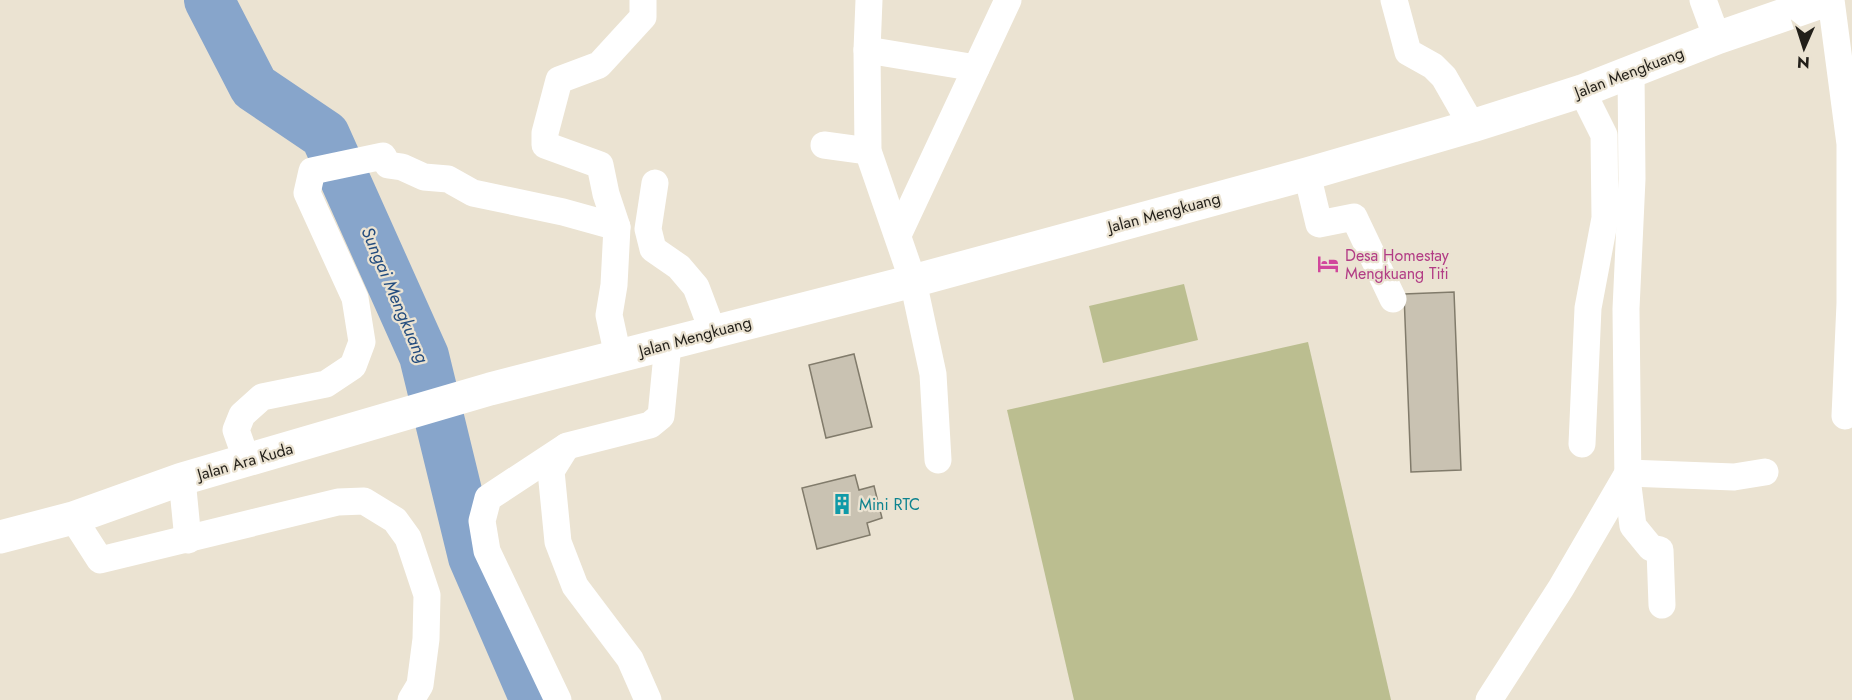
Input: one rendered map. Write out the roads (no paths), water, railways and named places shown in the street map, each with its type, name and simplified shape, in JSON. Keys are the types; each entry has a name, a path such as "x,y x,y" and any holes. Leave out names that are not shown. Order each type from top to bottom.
{"main road":[{"name":"Jalan Mengkuang","path":"490,389 913,281 1307,174 1472,126 1588,102 1631,88 1717,38 1831,0"},
{"name":"Jalan Ara Kuda","path":"0,537 73,518 182,479 490,389"}],"street":[{"path":"618,356 609,315 614,285 617,227 606,194 600,165 545,145 545,132 559,80 599,65 643,17 643,0"},
{"path":"869,0 868,151 913,281 933,374 938,459"},
{"path":"898,235 1008,0"},
{"path":"1394,0 1408,52 1433,66 1444,77 1472,126"},
{"path":"1703,0 1717,38"},
{"path":"1845,416 1850,303 1850,144 1831,0 1852,5"},
{"path":"867,50 976,68"},
{"path":"1631,88 1632,179 1626,309 1628,473 1632,526 1651,548 1660,550 1662,605"},
{"path":"1582,444 1588,308 1605,219 1604,135 1588,102"},
{"path":"824,145 868,151"},
{"path":"247,460 236,430 242,415 262,397 326,384 353,366 362,342 355,298 307,193 312,171 384,156 388,165 402,167 424,177 448,179 472,193 562,212 617,227"},
{"path":"1307,174 1319,224 1354,217 1393,299"},
{"path":"655,183 648,229 653,249 679,267 696,287 713,332"},
{"path":"1588,308 1626,309"},
{"path":"558,700 488,551 482,521 488,498 567,446 650,425 661,416 668,344"},
{"path":"567,446 551,471 558,542 575,586 630,659 648,700"},
{"path":"1628,473 1734,477 1765,472"},
{"path":"1489,700 1562,588 1628,473"},
{"path":"182,479 188,540"},
{"path":"73,518 100,560 338,502 364,501 395,520 408,538 427,595 426,639 420,685 411,700"}],"waterway":[{"name":"Sungai Mengkuang","path":"209,0 254,87 325,135 424,356 473,557 535,700"}],"place":[{"name":"Desa Homestay Mengkuang Titi","path":"1328,264"},
{"name":"Mini RTC","path":"842,504"}]}
